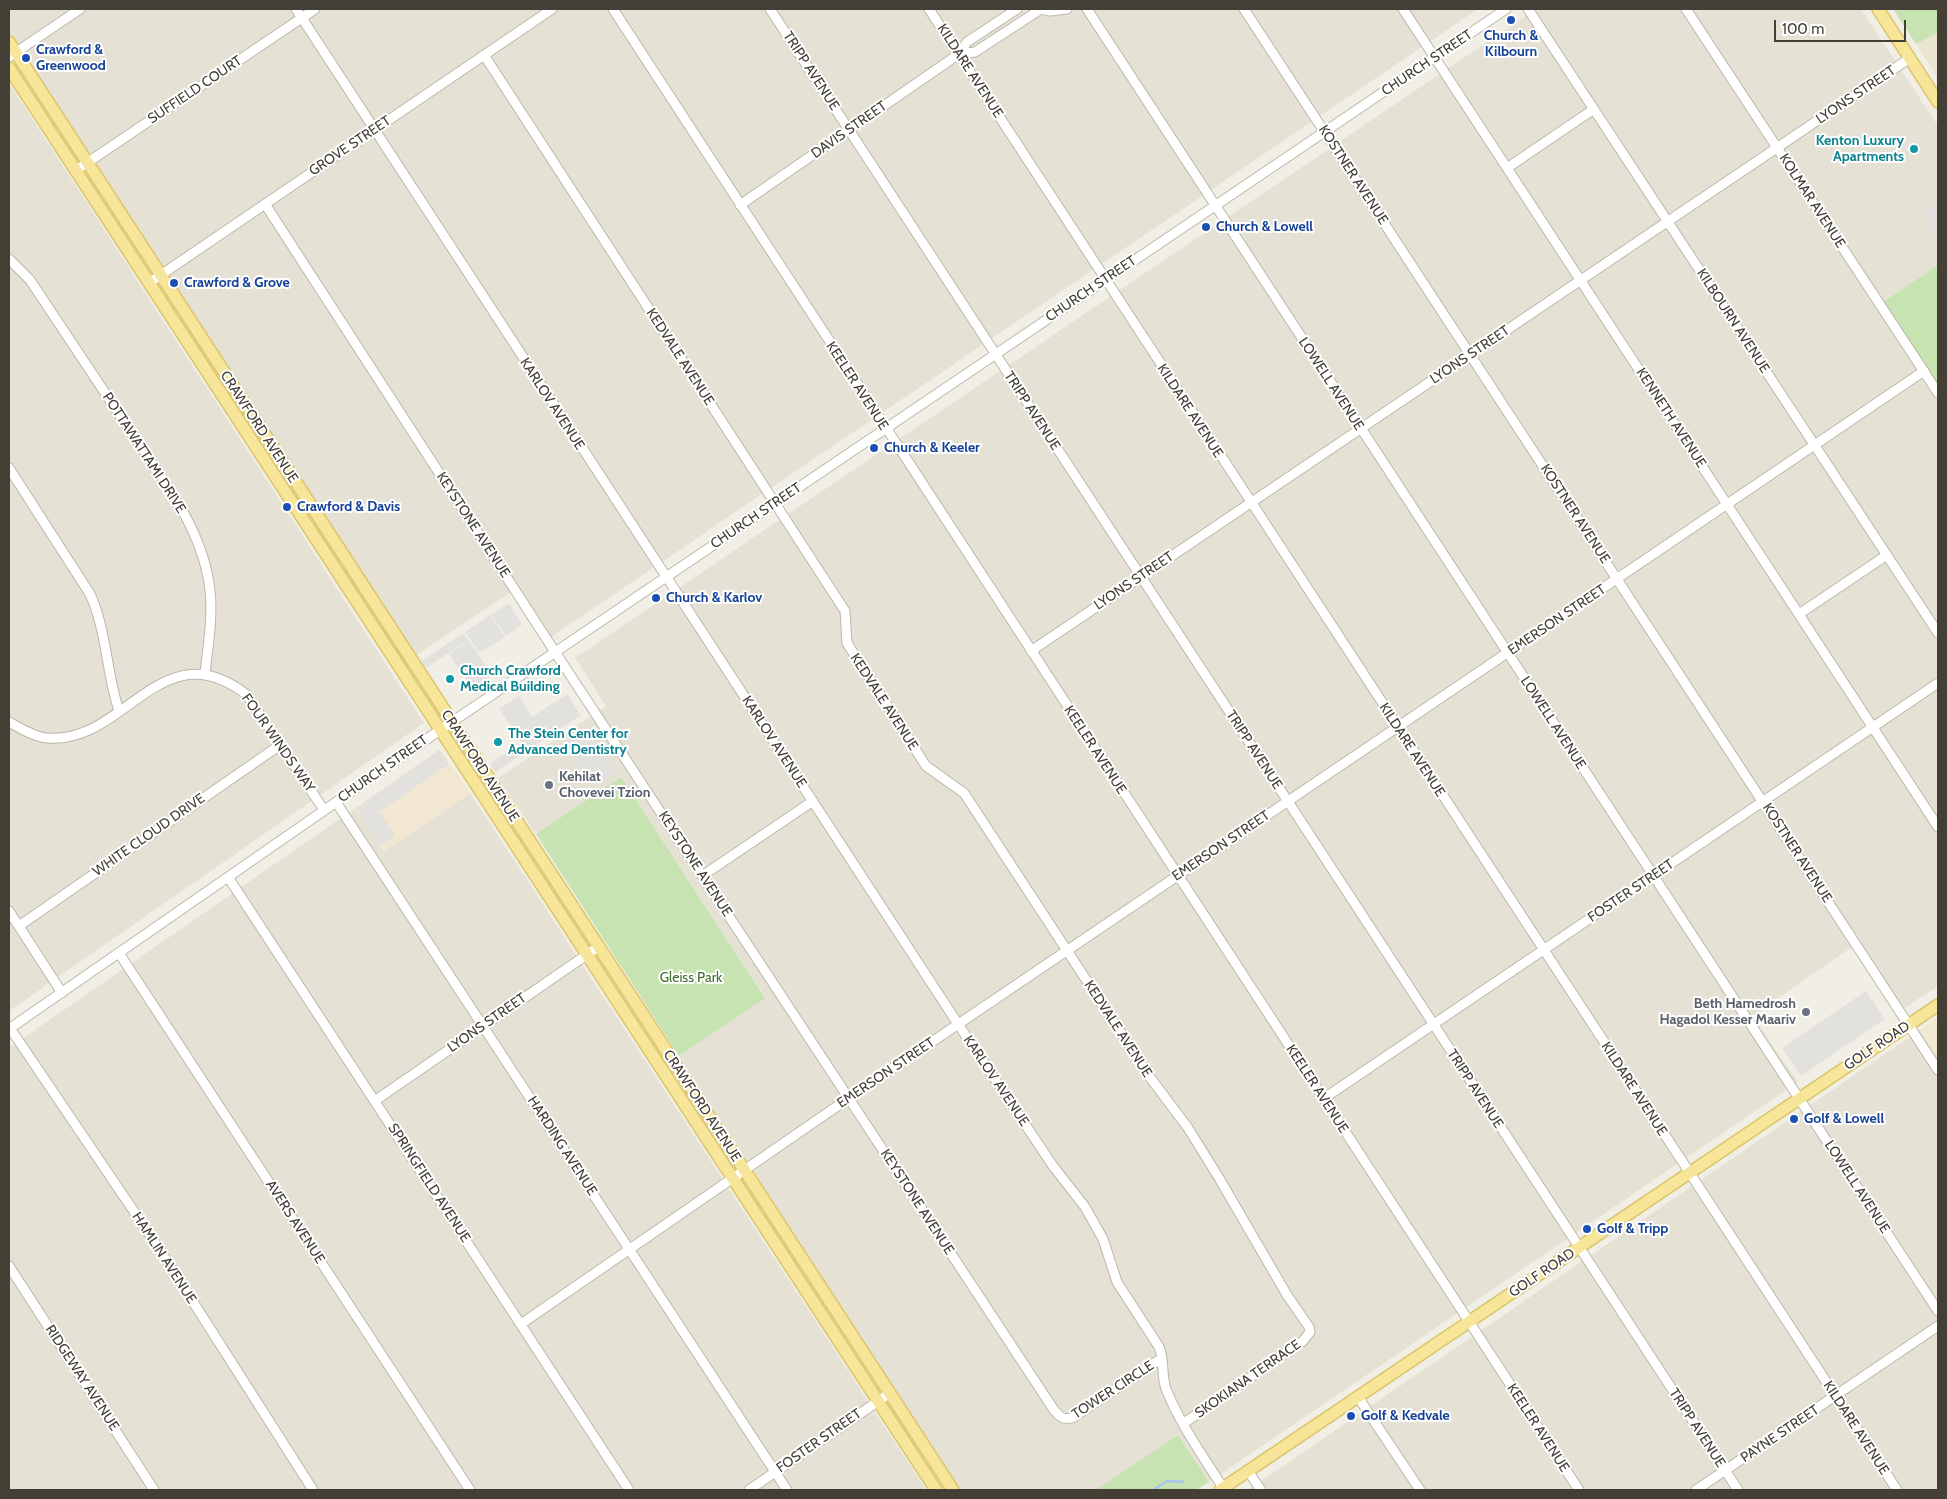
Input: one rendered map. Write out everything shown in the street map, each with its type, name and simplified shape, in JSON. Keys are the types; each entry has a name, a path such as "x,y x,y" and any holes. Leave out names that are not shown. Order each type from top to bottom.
{"main road":[{"path":"1878,9 1938,102"},
{"name":"CRAWFORD AVENUE","path":"9,42 12,55 87,163 161,275 953,1490"},
{"name":"CRAWFORD AVENUE","path":"9,68 936,1490"},
{"name":"GOLF ROAD","path":"1221,1489 1938,1005"}],"street":[{"path":"12,55 80,9"},
{"name":"KARLOV AVENUE","path":"296,9 958,1024 1053,1166 1089,1213 1100,1234 1117,1282 1159,1347 1162,1358 1163,1380 1191,1438 1221,1489"},
{"name":"SUFFIELD COURT","path":"75,171 315,9"},
{"name":"GROVE STREET","path":"149,283 552,9"},
{"name":"KEELER AVENUE","path":"613,9 885,429 1579,1490"},
{"name":"TRIPP AVENUE","path":"770,9 1738,1490"},
{"name":"KILDARE AVENUE","path":"929,9 1250,503 1897,1490"},
{"name":"DAVIS STREET","path":"740,205 959,54 967,42 1017,9"},
{"name":"DAVIS STREET","path":"959,54 975,52 1041,9 1050,11 1067,9"},
{"name":"LOWELL AVENUE","path":"1086,9 1938,1311"},
{"name":"KOSTNER AVENUE","path":"1244,9 1938,1070"},
{"name":"KENNETH AVENUE","path":"1403,9 1938,827"},
{"name":"CHURCH STREET","path":"10,1029 440,730 1506,9"},
{"name":"KILBOURN AVENUE","path":"1528,9 1938,633"},
{"name":"KOLMAR AVENUE","path":"1686,9 1938,393"},
{"name":"KEDVALE AVENUE","path":"484,55 845,611 847,643 926,766 964,793 1149,1076 1188,1128 1287,1295 1306,1322 1310,1332"},
{"name":"LYONS STREET","path":"1030,651 1910,58"},
{"path":"1508,168 1594,109"},
{"name":"KEYSTONE AVENUE","path":"265,204 702,876 1054,1410 1060,1418 1064,1419"},
{"name":"POTTAWATTAMI DRIVE","path":"9,259 30,280 191,525 202,554 210,584 211,612 205,674"},
{"name":"EMERSON STREET","path":"520,1324 848,1098 1924,371"},
{"path":"9,468 90,594 98,611 119,711"},
{"path":"293,506 305,498"},
{"path":"1799,614 1887,555"},
{"name":"FOUR WINDS WAY","path":"9,722 45,738 79,735 94,728 162,683 177,677 205,674 234,686 247,695 324,810"},
{"name":"FOSTER STREET","path":"1323,1099 1938,683"},
{"name":"WHITE CLOUD DRIVE","path":"19,926 280,745"},
{"path":"702,876 813,801"},
{"name":"HARDING AVENUE","path":"336,802 787,1490"},
{"name":"SPRINGFIELD AVENUE","path":"228,877 376,1100 629,1490"},
{"path":"9,911 62,992"},
{"name":"LYONS STREET","path":"376,1100 598,947"},
{"name":"AVERS AVENUE","path":"119,953 470,1490"},
{"name":"HAMLIN AVENUE","path":"10,1029 160,1250 314,1490"},
{"name":"RIDGEWAY AVENUE","path":"9,1266 154,1490"},
{"name":"PAYNE STREET","path":"1696,1490 1938,1326"},
{"name":"SKOKIANA TERRACE","path":"1184,1423 1303,1341 1310,1332"},
{"name":"TOWER CIRCLE","path":"1064,1419 1078,1415 1162,1358"},
{"name":"FOSTER STREET","path":"749,1490 890,1393"},
{"path":"1358,1397 1420,1490"},
{"path":"1248,1471 1261,1490"}],"shaded area":[{"path":"9,9 1478,9 551,637 517,588 404,663 9,41"},
{"path":"1536,9 1861,9 1938,126 1938,265 1883,302 1938,387 1938,986 1903,1009 1858,943 1752,1016 1798,1082 1209,1482 1178,1435 1095,1490 960,1490 679,1056 765,997 621,777 536,834 498,778 606,706 575,658"},
{"path":"1893,9 1938,9 1938,79 1916,44"},
{"path":"9,83 424,723 9,1011"},
{"path":"1938,202 1938,240 1921,214"},
{"path":"509,603 522,625 506,636 491,615"},
{"path":"490,615 505,637 480,653 465,632"},
{"path":"463,633 468,640 426,668 422,661"},
{"path":"469,640 492,675 472,688 449,654"},
{"path":"567,694 581,715 495,772 490,763 522,743 499,709 519,696 532,717"},
{"path":"585,728 615,772 592,788 562,743"},
{"path":"440,749 470,793 384,851 354,809"},
{"path":"439,750 449,764 379,812 395,835 380,846 355,809"},
{"path":"470,793 926,1490 9,1490 9,1048 354,809 384,851"},
{"path":"1866,991 1885,1019 1801,1076 1782,1048"},
{"path":"1938,1017 1938,1058 1920,1030"},
{"path":"1920,1030 1938,1058 1938,1490 1248,1490"}],"green space":[{"path":"1893,9 1938,9 1938,32 1916,44"},
{"path":"1938,265 1938,387 1883,302"},
{"name":"Gleiss Park","path":"621,777 765,998 679,1056 536,834"},
{"path":"1178,1435 1209,1482 1196,1490 1095,1490"}],"waterway":[{"path":"1153,1490 1167,1481 1183,1482"}],"place":[{"name":"Church & Kilbourn","path":"1511,20"},
{"name":"Crawford & Greenwood","path":"26,58"},
{"name":"Kenton Luxury Apartments","path":"1914,149"},
{"name":"Church & Lowell","path":"1206,227"},
{"name":"Crawford & Grove","path":"174,283"},
{"name":"Church & Keeler","path":"874,448"},
{"name":"Crawford & Davis","path":"287,507"},
{"name":"Church & Karlov","path":"656,598"},
{"name":"Church Crawford Medical Building","path":"450,679"},
{"name":"The Stein Center for Advanced Dentistry","path":"498,742"},
{"name":"Kehilat Chovevei Tzion","path":"549,785"},
{"name":"Beth Hamedrosh Hagadol Kesser Maariv","path":"1806,1012"},
{"name":"Golf & Lowell","path":"1794,1119"},
{"name":"Golf & Tripp","path":"1587,1229"},
{"name":"Golf & Kedvale","path":"1351,1416"}]}
